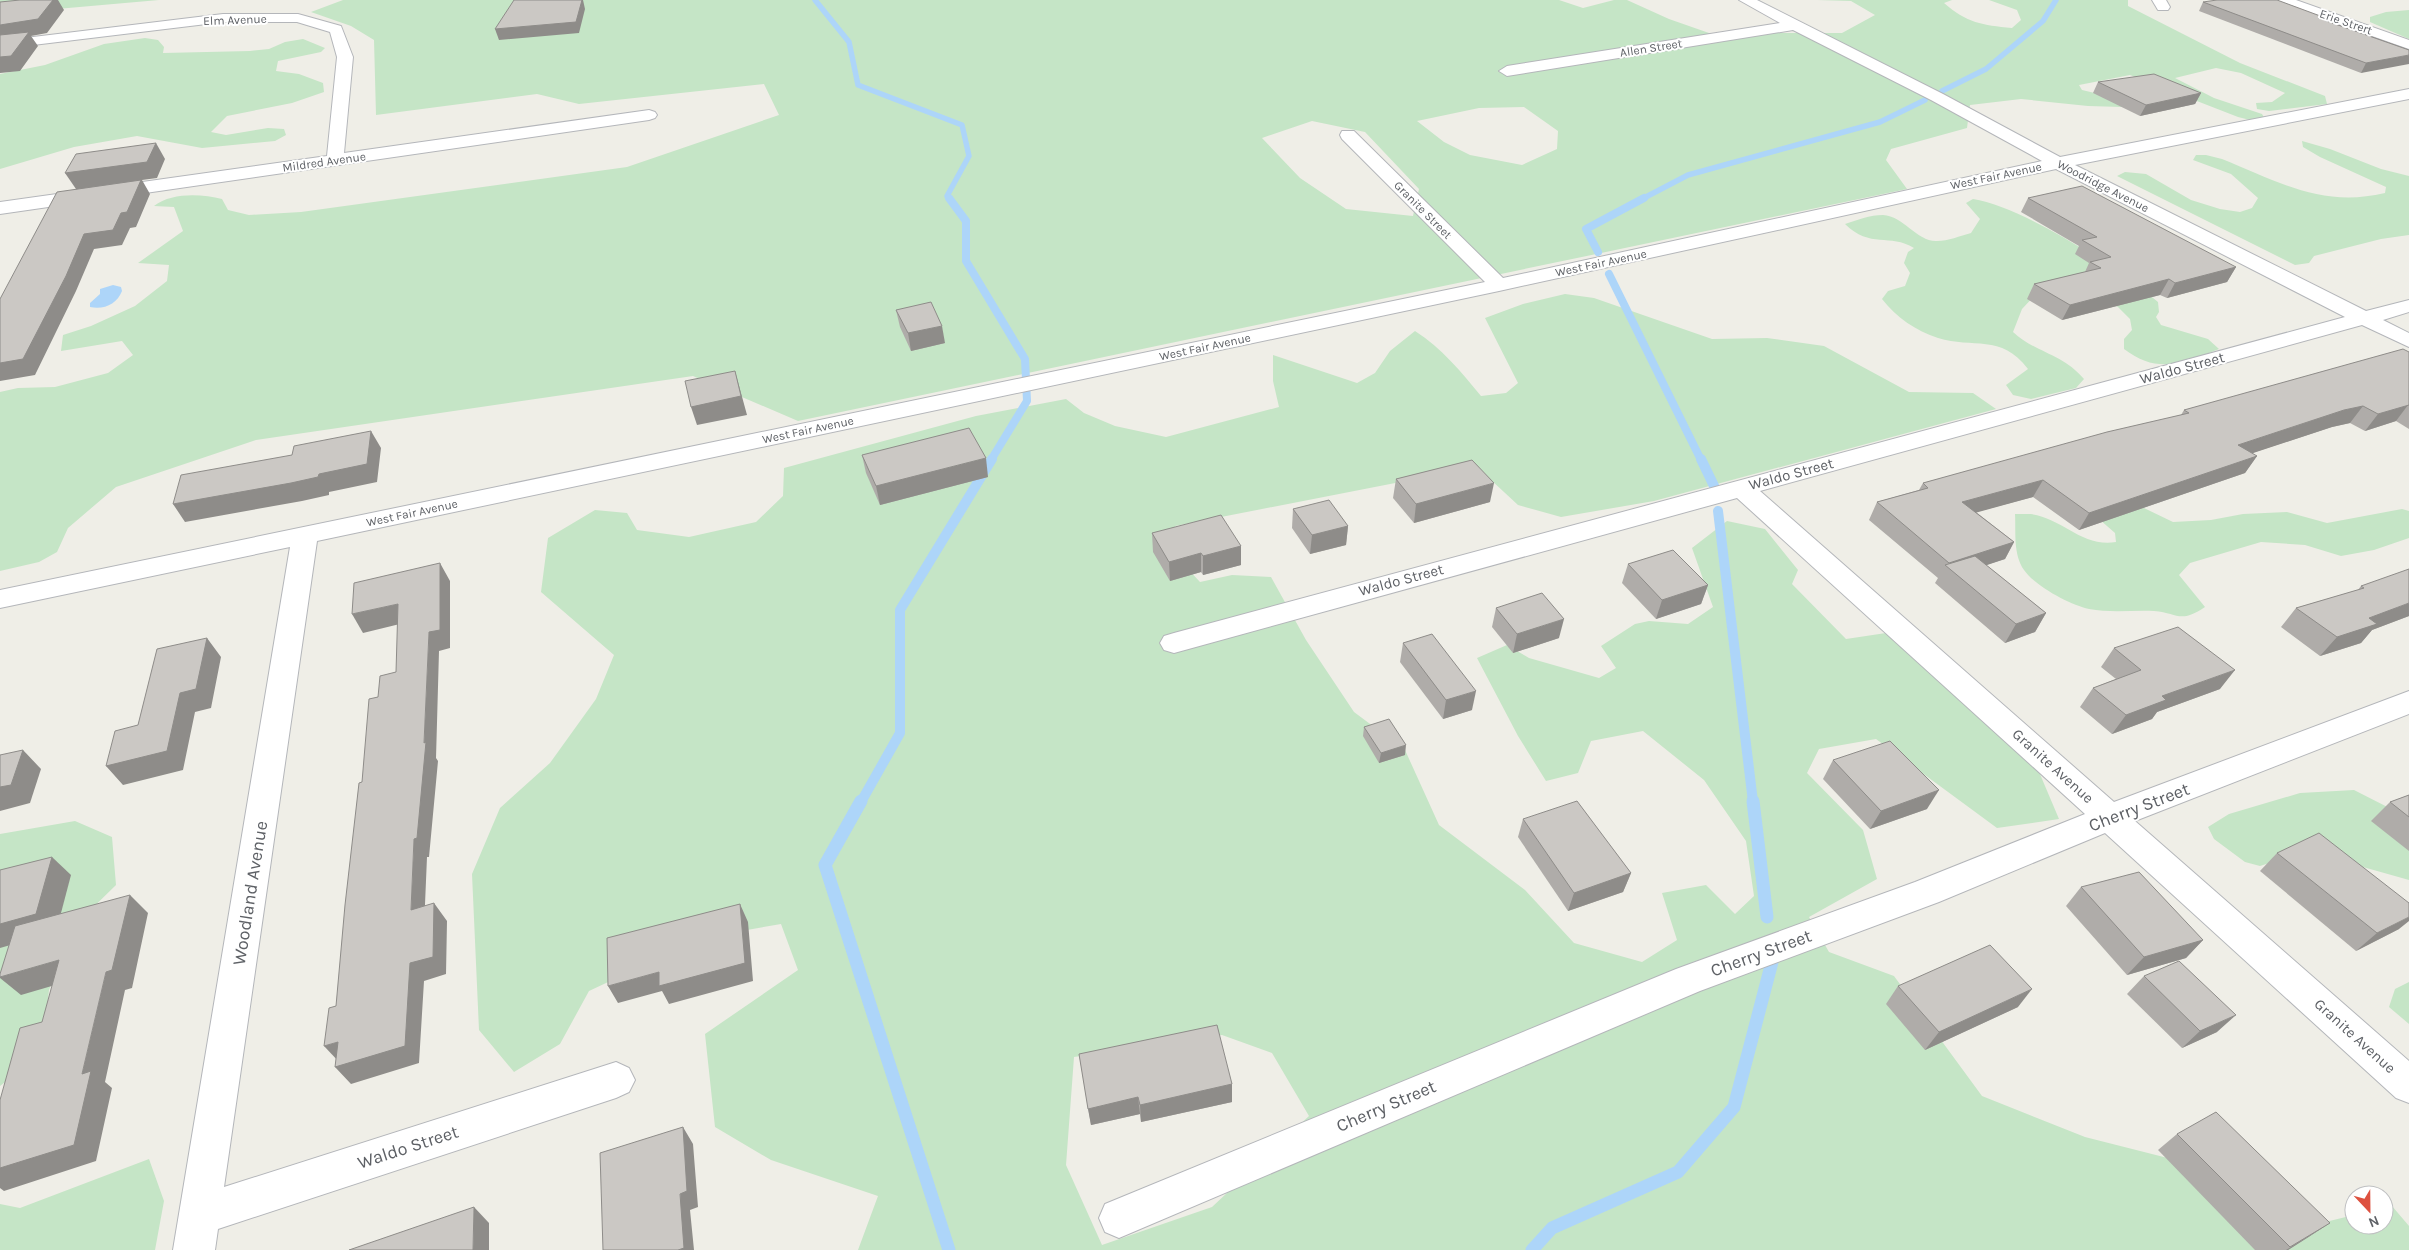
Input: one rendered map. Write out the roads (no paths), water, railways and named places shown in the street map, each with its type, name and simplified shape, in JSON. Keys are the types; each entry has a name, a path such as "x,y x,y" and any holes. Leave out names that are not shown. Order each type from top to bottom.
{"street":[{"name":"Woodridge Avenue","path":"1746,0 1937,97 2058,163 2409,341"},
{"name":"Erie Strert","path":"2283,0 2409,45"},
{"name":"Elm Avenue","path":"0,45 223,18 298,18 336,29 345,56 335,160"},
{"name":"Allen Street","path":"1507,71 1794,26"},
{"name":"West Fair Avenue","path":"0,599 1499,285 2058,163 2409,94"},
{"name":"Mildred Avenue","path":"0,209 649,115"},
{"name":"Granite Street","path":"1348,135 1499,285"},
{"name":"Waldo Street","path":"1174,643 2409,306"},
{"name":"Granite Avenue","path":"1741,488 2409,1085"},
{"name":"Woodland Avenue","path":"197,1232 304,535"},
{"name":"Cherry Street","path":"1119,1218 1688,980 1927,892 2409,702"},
{"name":"Waldo Street","path":"197,1232 616,1080"}],"water":[{"path":"113,285 121,287 122,291 113,303 100,308 90,307 90,303 100,294 100,289"}],"waterway":[{"path":"815,0 849,42 858,85 962,125 969,156 947,196 949,198"},
{"path":"1942,91 1986,69 2043,21 2056,0"},
{"path":"1642,199 1688,175 1880,122 1925,100"},
{"path":"949,198 966,221 966,261 1025,359 1027,401 991,460"},
{"path":"1598,252 1586,229 1644,198"},
{"path":"1609,274 1701,460"},
{"path":"861,802 900,733 900,610 992,459"},
{"path":"1701,459 1715,488"},
{"path":"1718,511 1753,802"},
{"path":"861,801 825,865 949,1250"},
{"path":"1753,801 1767,917"},
{"path":"1532,1250 1552,1228 1678,1172 1734,1107 1772,962"}]}
